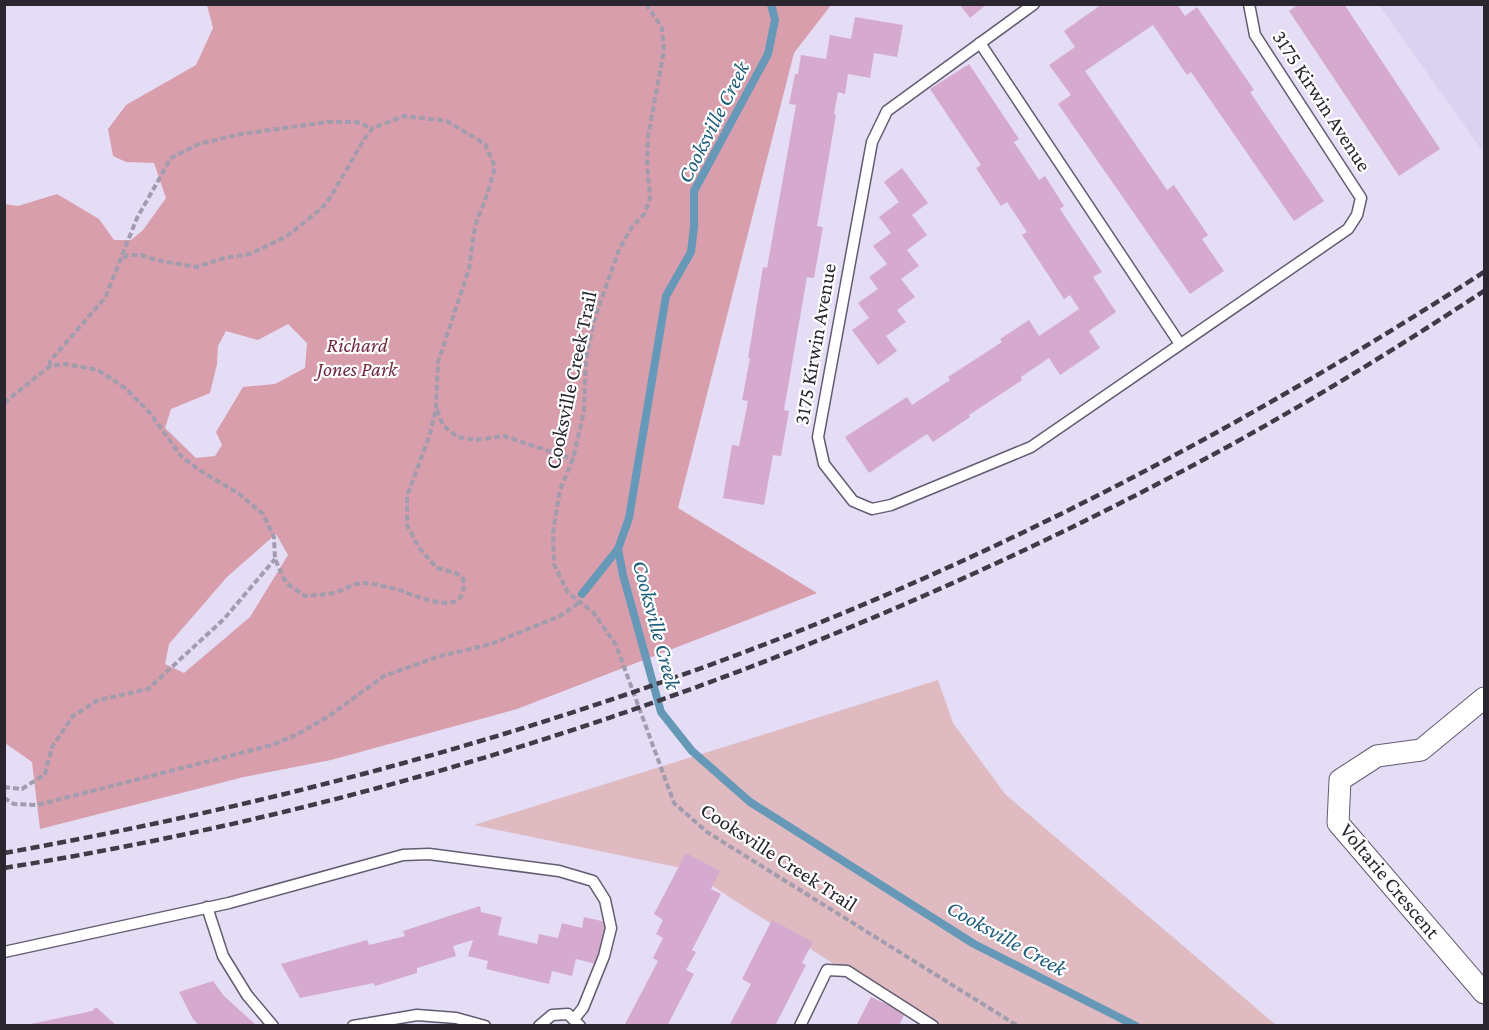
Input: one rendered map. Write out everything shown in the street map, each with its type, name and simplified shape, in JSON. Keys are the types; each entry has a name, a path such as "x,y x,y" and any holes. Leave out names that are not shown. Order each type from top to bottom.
{"street":[{"name":"Voltarie Crescent","path":"1485,698 1421,750 1377,756 1340,780 1338,823 1485,993"}],"lane":[{"name":"3175 Kirwin Avenue","path":"1034,4 887,111 872,142 818,437 824,464 853,501 872,509 891,506 1031,447 1348,229 1357,214 1361,198 1255,35 1249,4"},
{"path":"980,43 1180,344"},
{"path":"4,952 207,908 403,855 429,854 559,871 593,881 605,900 611,928 604,956 577,1022 568,1014 552,1015 539,1026"},
{"path":"207,908 223,956 247,995 273,1026"},
{"path":"800,1026 827,969 847,971 933,1026"},
{"path":"353,1026 417,1015 456,1018 484,1026"}],"path":[{"name":"Cooksville Creek Trail","path":"646,4 662,28 664,50 648,137 650,198 645,213 631,228 618,252 594,321 586,359 584,411 573,459 560,490 553,532 554,564 568,593 593,612 616,645 674,803 708,832 1018,1026"},
{"path":"4,403 50,366 65,364 98,370 124,388 150,412 181,456 199,470 238,493 262,514 274,537 275,559 286,583 305,596 333,593 362,583 395,589 426,601 443,603 456,601 462,596 465,586 463,578 456,573 437,568 420,548 407,525 407,496 429,437 436,409 438,362 469,269 475,226 495,167 485,144 447,121 404,116 373,129 365,138 330,198 321,209 287,236 250,254 224,258 196,267 141,255 128,255 120,261"},
{"path":"50,366 50,361 105,298 137,218 171,158 199,144 241,134 328,122 356,122 373,129"},
{"path":"436,409 443,425 457,437 476,440 504,436 573,459"},
{"path":"4,787 22,789 45,774 52,747 73,716 98,700 148,689 224,619 275,559"},
{"path":"4,798 14,804 37,805 272,745 298,734 329,716 384,676 437,657 491,644 560,616 580,602"}],"shaded area":[{"path":"1379,5 1484,5 1484,153"},
{"path":"938,680 953,723 1005,794 1276,1025 936,1025 854,977 686,869 474,825"}],"green space":[{"name":"Richard Jones Park","path":"207,5 831,5 794,53 678,508 817,593 517,709 331,760 244,777 40,829 32,762 5,743 5,204 18,206 57,194 99,219 114,240 131,240 143,230 166,198 154,163 126,162 113,156 108,129 126,105 196,65 213,28","holes":["288,324 307,343 305,368 275,384 243,387 216,432 222,445 215,456 196,458 165,428 171,409 210,393 217,364 218,346 226,331 258,340","276,534 288,555 250,617 184,673 165,664 169,644 227,577"]}],"building":[{"path":"959,4 987,4 970,18"},
{"path":"1102,4 1177,4 1185,16 1197,7 1254,90 1250,92 1324,201 1294,221 1191,72 1187,75 1153,25 1085,71 1167,190 1174,185 1208,235 1202,239 1224,271 1190,294 1058,104 1071,95 1049,65 1075,47 1064,31"},
{"path":"1299,4 1344,4 1440,149 1399,176 1289,11"},
{"path":"855,17 903,25 897,57 874,53 870,78 848,74 845,94 838,92 817,226 823,227 814,278 807,277 784,410 789,411 781,456 773,455 764,505 723,498 732,445 739,446 748,401 742,400 750,358 748,358 763,267 767,268 796,105 789,104 795,74 798,74 801,55 826,59 830,35 851,39"},
{"path":"969,64 1019,139 1014,142 1039,180 1045,176 1064,206 1060,209 1102,272 1093,277 1116,312 1089,331 1100,348 1060,375 1049,358 1021,377 1022,380 933,442 927,434 869,473 845,437 907,397 912,405 950,380 948,377 1002,342 1000,339 1029,320 1039,336 1079,309 1070,295 1064,299 1022,235 1027,232 1007,202 1001,206 976,168 981,165 930,89"},
{"path":"902,168 928,203 912,215 927,235 907,250 919,266 901,279 915,297 897,310 906,322 886,336 897,351 878,365 852,330 869,318 858,303 878,289 869,277 887,264 873,246 891,233 879,217 899,202 884,182"},
{"path":"686,853 720,871 711,889 721,894 692,950 696,952 686,970 694,974 667,1026 624,1026 658,961 653,958 663,938 656,934 663,920 654,914"},
{"path":"480,906 481,912 502,917 498,935 537,944 539,934 558,938 562,923 582,928 584,917 606,922 596,964 576,959 572,976 552,971 549,984 486,969 488,961 468,956 473,940 453,946 456,956 417,968 417,973 375,986 374,983 300,998 281,964 367,940 369,945 405,936 403,931"},
{"path":"772,920 813,942 802,963 806,965 775,1026 729,1026 751,984 742,979"},
{"path":"213,981 224,996 257,1026 200,1026 193,1019 179,992"},
{"path":"871,997 905,1013 899,1026 856,1026"},
{"path":"96,1007 117,1026 33,1026 31,1024 92,1011"}],"waterway":[{"name":"Cooksville Creek","path":"771,4 775,20 768,54 694,191 691,252 666,296 629,518 618,549 661,712 692,751 750,802 974,944 1136,1026"},
{"path":"582,594 618,549"}],"railway":[{"path":"4,853 188,816 370,772 549,720 726,659 924,578 1020,534 1116,486 1303,384 1484,272"},
{"path":"4,868 162,839 319,803 474,761 628,712 779,656 927,594 1073,527 1216,453 1352,375 1484,291"}]}
